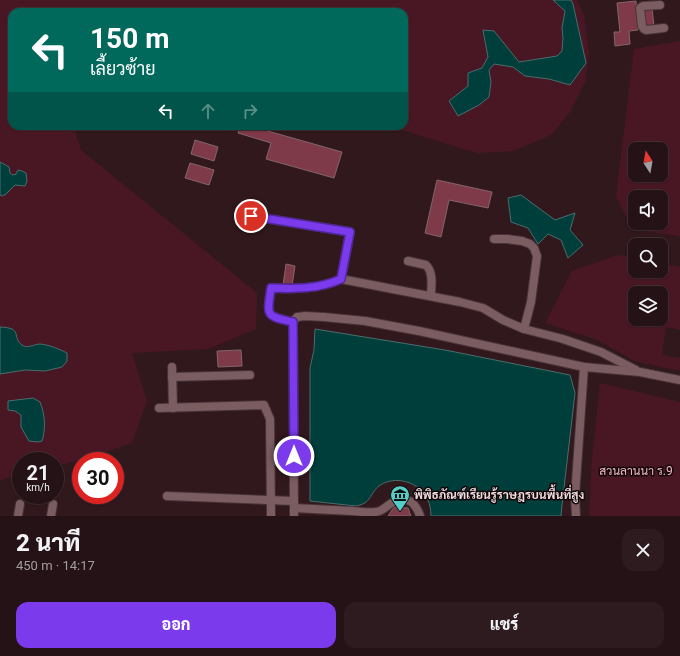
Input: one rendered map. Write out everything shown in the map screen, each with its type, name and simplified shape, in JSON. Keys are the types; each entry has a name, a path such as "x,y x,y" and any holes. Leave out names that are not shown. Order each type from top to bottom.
{"street":[{"path":"660,5 643,6 640,8 642,26 646,30 664,28"},
{"path":"251,216 350,232 341,279"},
{"path":"494,239 522,241 530,244 538,256 531,302 524,330"},
{"path":"408,261 426,265 428,267 432,274 431,296"},
{"path":"293,322 278,318 271,315 269,312 268,308 271,288 289,289 318,286 334,283 341,279 431,296 483,308 524,330 563,339 601,352 640,372"},
{"path":"294,509 293,322 297,317 324,317 365,321 419,331 584,367 640,372 680,380"},
{"path":"172,367 173,408"},
{"path":"576,516 584,367"},
{"path":"172,377 250,375"},
{"path":"158,408 264,405 270,418 271,516"},
{"path":"167,496 270,500 294,509 379,514 396,501 407,500 415,506 420,516"},
{"path":"18,516 20,504"},
{"path":"51,516 53,504"}],"green space":[{"path":"0,0 577,0 584,15 589,53 585,82 570,112 551,135 513,151 477,153 402,130 408,130 408,8 8,8 8,130 75,130 81,150 257,293 256,329 208,349 132,353 147,401 132,443 106,452 72,452 72,462 64,464 64,452 12,452 12,477 0,480"},
{"path":"680,41 680,236 643,230 668,230 668,190 628,190 628,221 616,196 634,49"},
{"path":"618,255 628,257 628,278 668,278 668,264 680,267 680,330 666,327 662,355 680,358 680,371 634,361 598,340 545,323 572,271"},
{"name":"สวนลานนา ร.9","path":"600,383 680,402 680,516 589,516 592,458"}],"water":[{"path":"553,0 571,0 586,63 570,85 549,79 525,76 513,67 494,64 489,70 491,82 489,97 479,105 458,116 449,101 468,86 468,73 482,68 488,57 483,30 494,31 519,62 557,56 562,51 562,28 565,11"},
{"path":"0,162 9,167 12,175 16,174 18,170 26,173 27,181 25,186 15,185 6,194 2,196 0,195"},
{"path":"521,195 555,220 575,213 570,230 583,245 568,258 561,240 548,234 538,244 528,228 511,222 508,198"},
{"path":"0,327 15,331 17,339 24,346 40,344 54,347 67,353 67,361 62,367 45,371 25,370 0,374"},
{"path":"315,329 445,350 570,375 575,393 561,516 431,516 429,503 426,496 413,484 398,480 383,483 365,503 361,505 356,506 310,501 310,368 314,350"},
{"path":"33,398 40,402 44,416 42,441 38,442 29,441 21,427 21,415 15,411 8,410 8,401"}],"building":[{"path":"636,1 638,30 629,31 630,44 615,46 614,32 620,32 617,3"},
{"path":"652,8 654,26 644,27 642,9"},
{"path":"239,130 264,130 342,152 334,178 266,159 271,143 238,133"},
{"path":"195,140 218,147 214,161 191,154"},
{"path":"190,163 214,170 209,185 185,178"},
{"path":"437,180 492,192 488,208 449,200 441,237 425,233"},
{"path":"286,264 295,266 292,286 283,285"},
{"path":"241,350 242,366 218,367 217,351"},
{"name":"พิพิธภัณฑ์เรียนรู้ราษฎรบนพื้นที่สูง","path":"394,507 408,508 411,516 388,516"}],"place":[{"name":"พิพิธภัณฑ์เรียนรู้ราษฎรบนพื้นที่สูง","path":"400,512"}],"route":[{"path":"251,216 350,232 341,279 334,283 318,286 289,289 271,288 268,308 269,312 271,315 278,318 293,322 294,456"}]}
